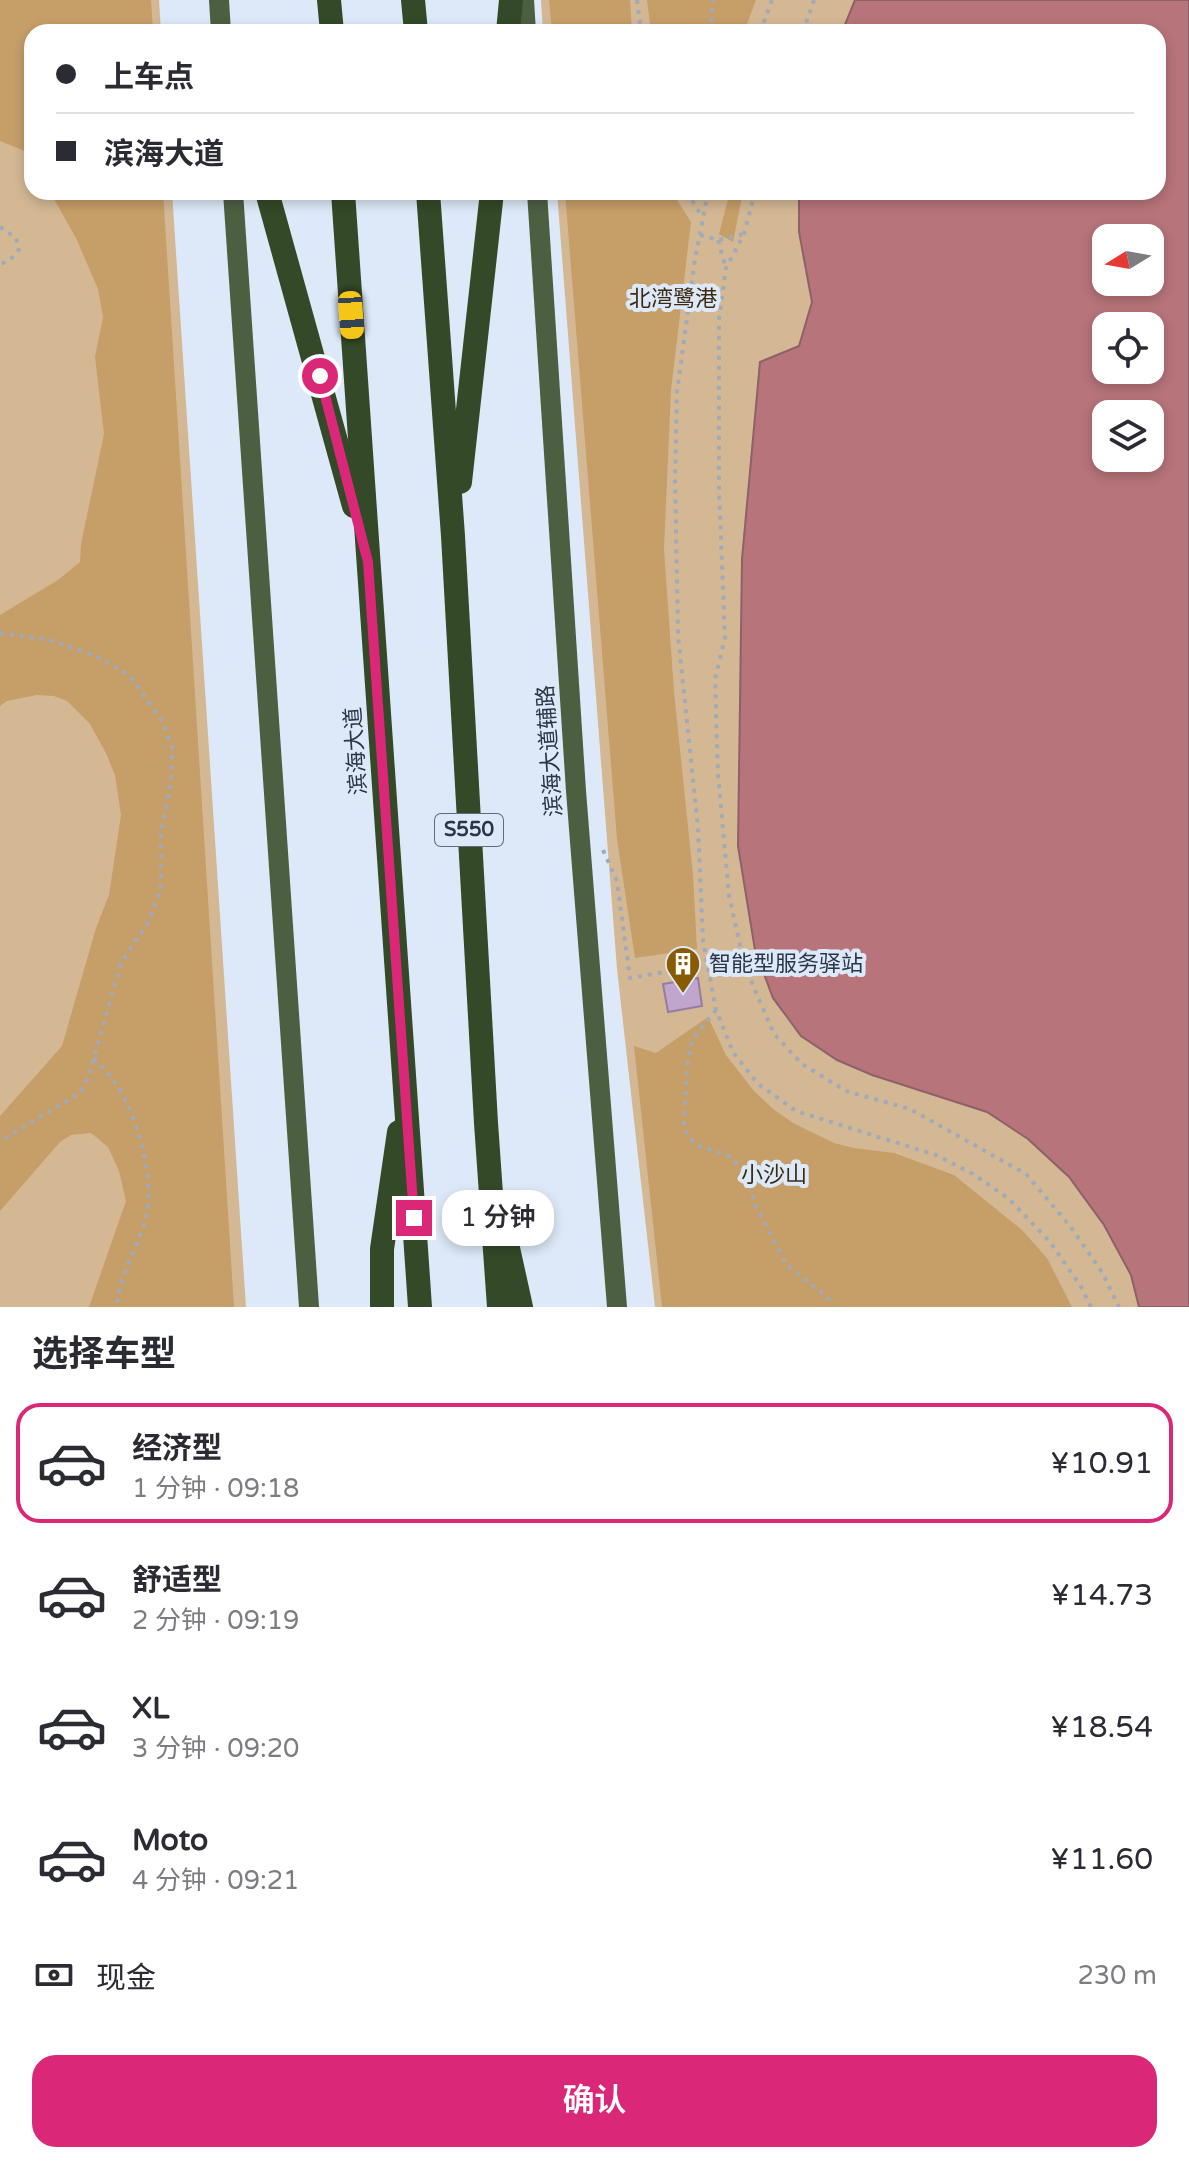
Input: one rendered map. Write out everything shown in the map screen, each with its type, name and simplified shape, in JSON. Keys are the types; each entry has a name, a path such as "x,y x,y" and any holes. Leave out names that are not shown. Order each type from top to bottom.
{"highway":[{"path":"329,0 331,24"},
{"path":"413,0 415,24"},
{"path":"509,24 511,0"},
{"path":"269,200 368,562"},
{"name":"滨海大道","path":"344,200 420,1307"},
{"name":"S550","path":"429,200 453,536 499,1307"},
{"path":"453,536 491,200"},
{"path":"382,1307 382,1249 401,1121 405,1070"},
{"path":"486,1123 491,1166 521,1307"}],"main road":[{"path":"219,0 220,24"},
{"path":"524,0 526,24"},
{"path":"234,200 309,1307"},
{"name":"滨海大道辅路","path":"538,200 576,791 617,1307"}],"path":[{"path":"637,0 640,24"},
{"path":"711,24 713,0"},
{"path":"763,24 772,0"},
{"path":"806,24 814,0"},
{"path":"692,200 703,219"},
{"path":"707,200 677,392 675,478 678,635 698,828 706,965 716,1010 733,1052 757,1083 796,1111 936,1155 973,1174 1008,1198 1050,1242 1080,1285 1091,1307"},
{"path":"753,200 744,234 726,268 719,334 725,638 715,679 718,774 729,896 745,967 774,1034 802,1064 846,1091 910,1109 1026,1174 1070,1226 1102,1272 1119,1307"},
{"path":"0,227 16,238 19,249 0,265"},
{"path":"699,235 718,240 744,234"},
{"path":"718,240 726,268"},
{"path":"0,633 49,640 94,655 129,675 162,721 172,747 171,783 161,831 161,888 149,921 121,963 88,1078 80,1093 0,1141"},
{"path":"600,842 617,881 630,978 706,965"},
{"path":"716,1010 692,1040 687,1067 684,1126 688,1137 699,1146 727,1155 748,1174 755,1205 787,1265 809,1286 829,1299 833,1307"},
{"path":"94,1058 125,1100 144,1153 149,1179 147,1213 130,1258 117,1307"}],"green space":[{"path":"0,0 159,0 160,24 24,24 24,200 173,200 246,1307 0,1307"},
{"path":"0,0 151,0 152,24 24,24 24,151 0,141"},
{"path":"541,0 855,0 845,24 542,24"},
{"path":"549,0 630,0 632,24 551,24"},
{"path":"647,0 756,0 747,24 650,24"},
{"path":"55,200 164,200 234,1307 89,1307 126,1201 119,1171 108,1147 91,1133 71,1135 60,1142 0,1211 0,1116 62,1046 96,928 109,895 121,815 115,775 106,753 90,724 67,701 37,695 7,701 0,706 0,615 58,580 80,562 104,434 95,357 103,317 98,289 76,238"},
{"path":"558,200 799,200 799,232 812,302 799,346 773,998 799,1033 823,1052 890,1082 983,1111 1027,1138 1071,1181 1109,1231 1132,1277 1139,1307 655,1307 617,969"},
{"name":"北湾鹭港","path":"566,200 677,200 691,222 671,390 664,549 697,949 635,958 617,839"},
{"path":"728,200 741,200 733,242 719,234"},
{"name":"小沙山","path":"708,1017 726,1055 754,1091 772,1108 793,1123 834,1143 894,1153 954,1175 1022,1230 1047,1258 1072,1307 662,1307 634,1046 656,1053"}],"shaded area":[{"path":"855,0 1189,0 1189,1307 1139,1307 1131,1275 1104,1225 1069,1177 1028,1139 987,1112 872,1075 837,1060 801,1036 773,998 755,950 738,846 742,559 760,362 799,346 812,302 799,232 799,200 1166,200 1166,24 845,24"}],"building":[{"name":"智能型服务驿站","path":"698,978 702,1006 668,1012 663,984"}],"place":[{"name":"智能型服务驿站","path":"683,995"}],"route":[{"path":"320,376 368,562 414,1218"}]}
